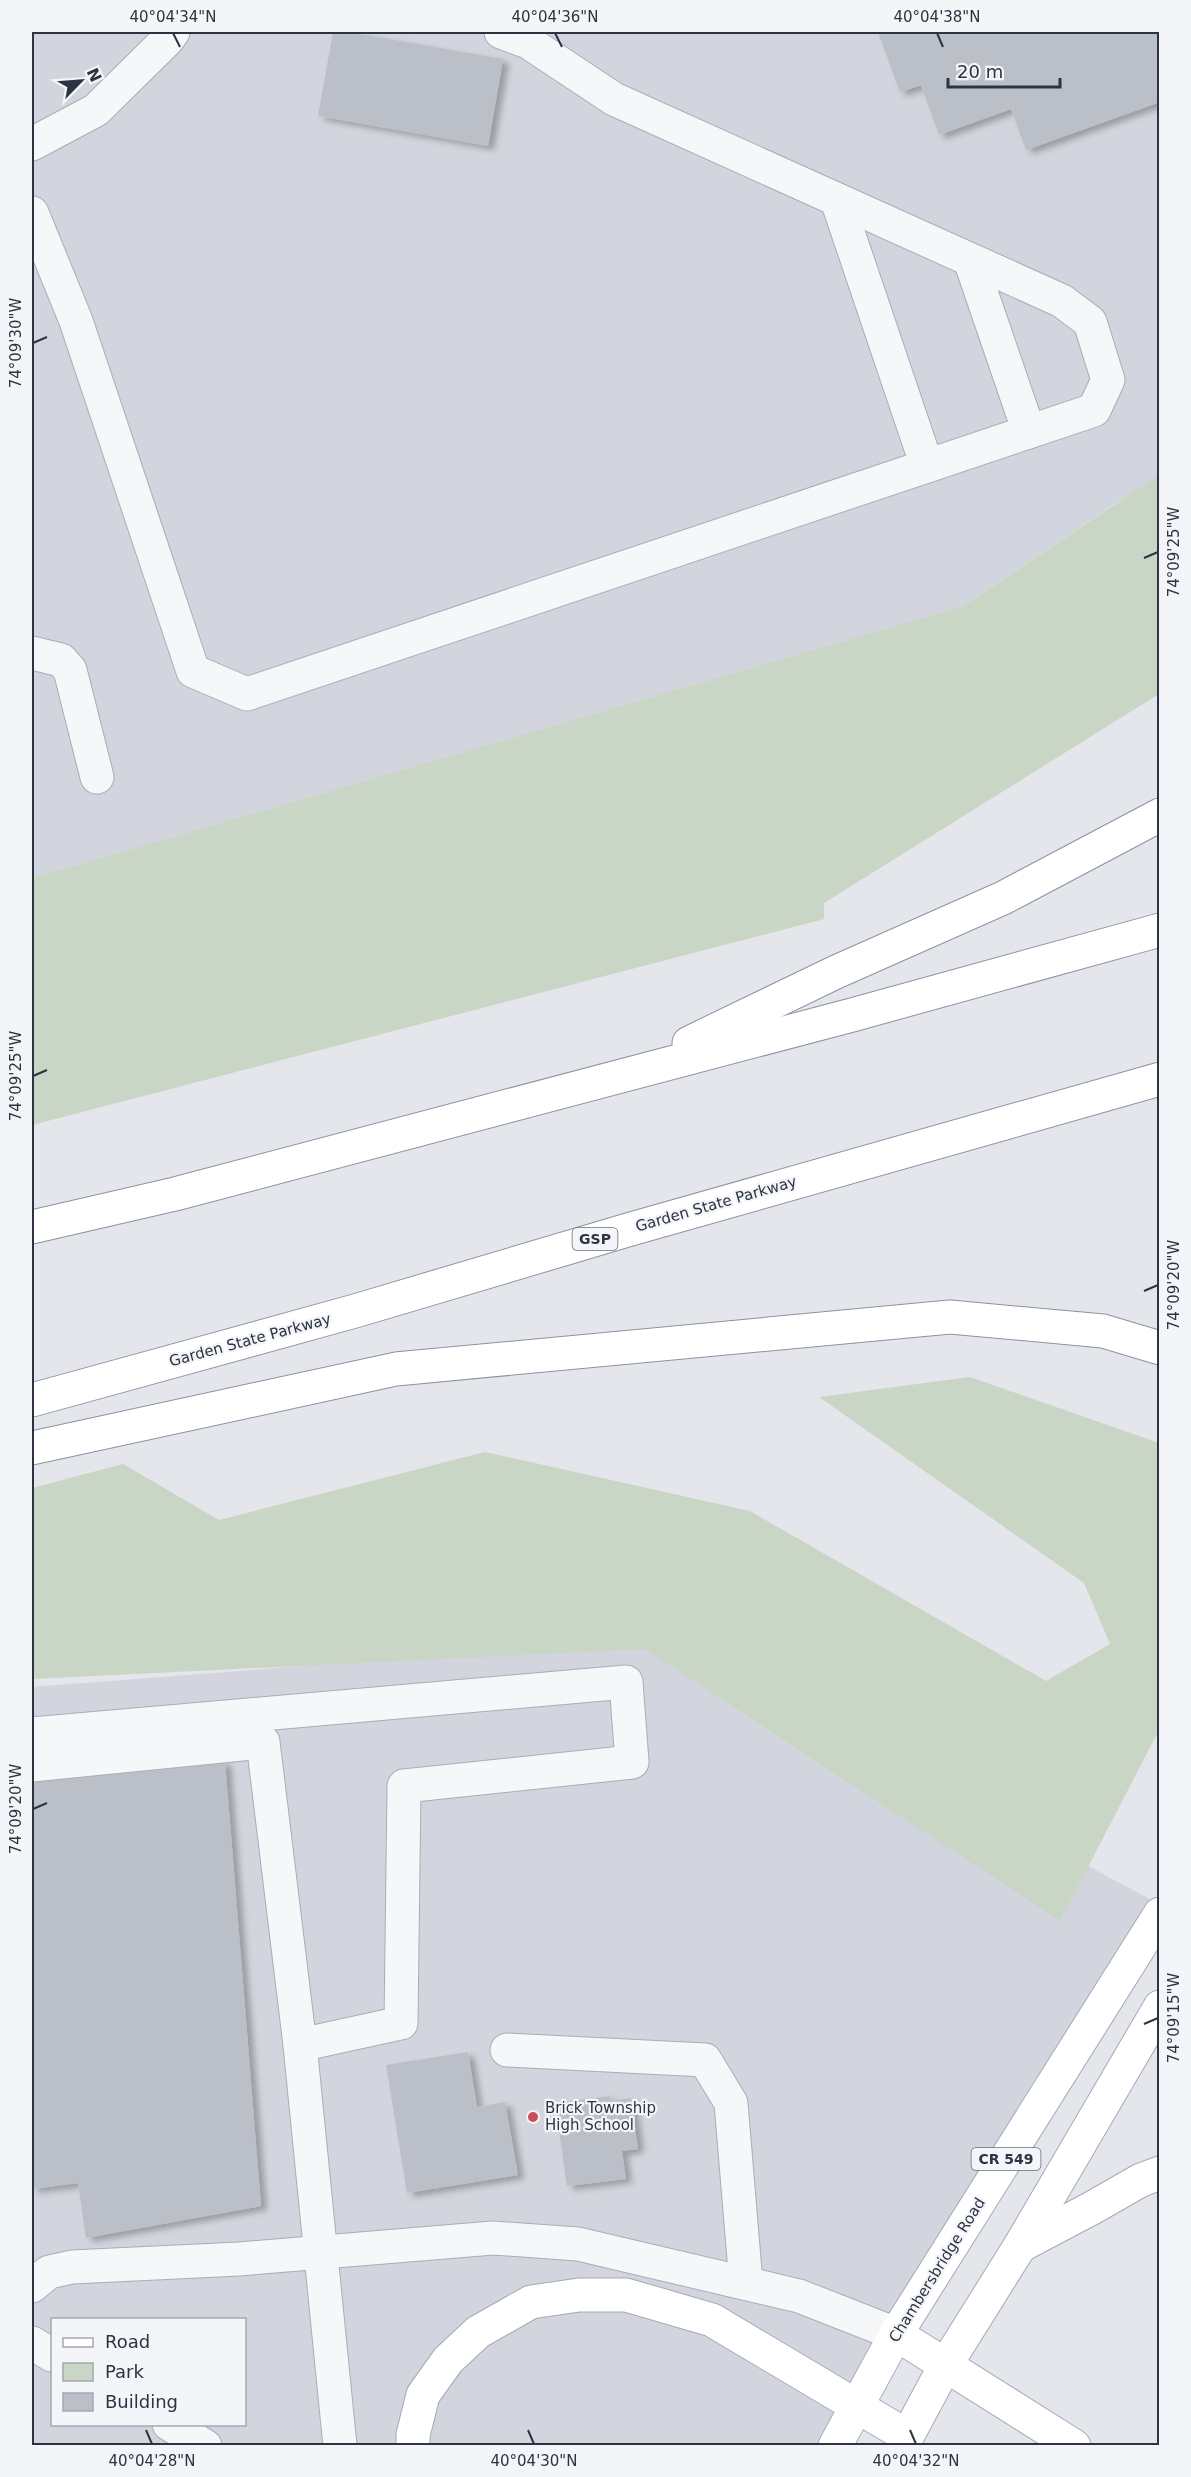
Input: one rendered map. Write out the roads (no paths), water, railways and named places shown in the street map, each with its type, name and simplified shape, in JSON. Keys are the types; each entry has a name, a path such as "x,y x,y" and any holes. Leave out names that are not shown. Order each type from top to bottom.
{"main road":[{"path":"621,1076 836,972 1003,898 1160,815"},
{"path":"32,1227 175,1194 840,1018 1160,930"},
{"name":"Garden State Parkway","path":"32,1400 355,1311 642,1226 1160,1079"},
{"path":"32,1448 396,1369 950,1317 1103,1331 1160,1348"},
{"name":"Chambersbridge Road","path":"835,2445 896,2334 1160,1914"},
{"name":"CR 549","path":"910,2442 945,2366 1020,2246 1160,2007"},
{"path":"1020,2246 1141,2180 1160,2172"},
{"path":"413,2445 413,2435 423,2396 448,2360 478,2332 531,2302 579,2295 626,2295 712,2320 856,2406 910,2442"},
{"path":"896,2334 1074,2445"}],"street":[{"path":"32,144 96,110 173,32"},
{"path":"32,213 76,321 193,671 247,694 1094,410 1108,380 1090,322 1062,302 614,99 528,42 501,32"},
{"path":"837,200 927,466"},
{"path":"970,260 1029,432"},
{"path":"32,653 61,660 70,670 97,777"},
{"path":"32,1734 626,1682 632,1762 404,1786 401,2023 300,2045"},
{"path":"32,1765 263,1742 300,2045 340,2445"},
{"path":"507,2050 705,2060 731,2103 746,2283"},
{"path":"32,2286 49,2272 72,2266 239,2259 493,2238 578,2244 746,2283 799,2296 896,2334"},
{"path":"578,2244 712,2320"},
{"path":"32,2343 51,2354"},
{"path":"172,2426 205,2445"}],"place":[{"name":"Brick Township High School","path":"533,2117"}]}
